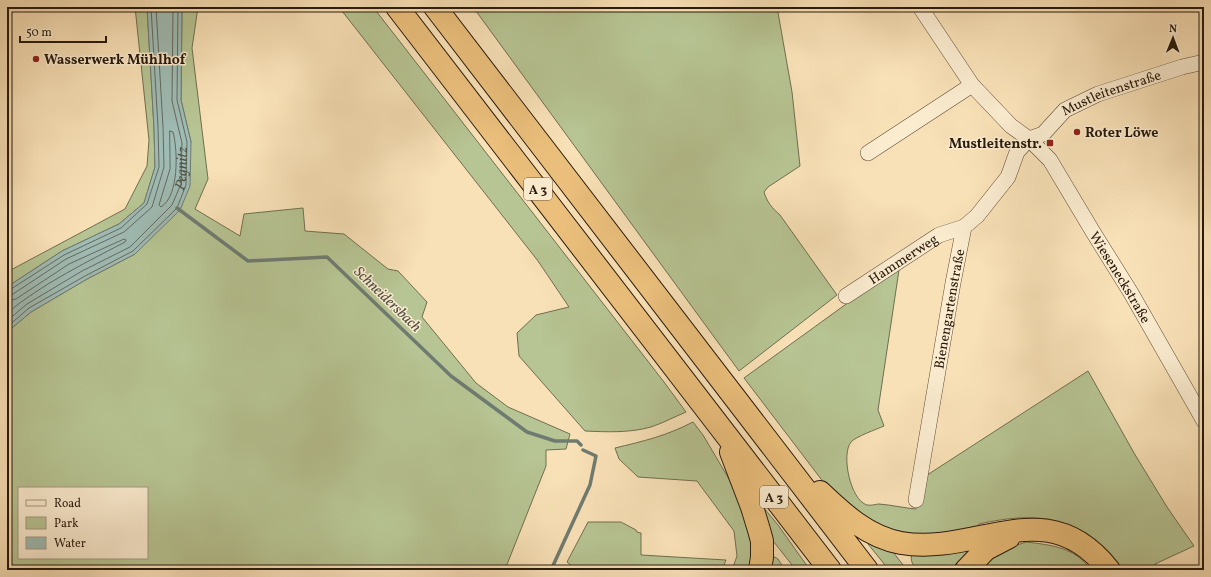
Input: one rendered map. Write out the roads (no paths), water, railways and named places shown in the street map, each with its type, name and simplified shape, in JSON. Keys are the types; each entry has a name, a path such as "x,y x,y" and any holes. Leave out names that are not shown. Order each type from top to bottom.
{"highway":[{"name":"A 3","path":"397,7 830,570"},
{"name":"A 3","path":"435,7 866,570"},
{"path":"718,424 743,482 759,530 762,541 760,570"},
{"path":"770,443 835,506 854,522 869,532 885,539 901,543 938,543 1028,529 1052,531 1069,536 1090,550 1109,570"},
{"path":"966,570 986,549 1016,533 1028,529"}],"street":[{"name":"Wieseneckstraße","path":"920,7 972,85 1011,126 1029,139 1050,160 1131,293 1204,421"},
{"name":"Mustleitenstraße","path":"1029,139 1043,134 1065,110 1098,94 1182,67 1204,62"},
{"path":"868,153 972,85"},
{"path":"964,227 977,216 1008,177 1017,152 1029,139"},
{"name":"Hammerweg","path":"846,296 940,235 964,227"},
{"name":"Bienengartenstraße","path":"916,500 964,227"}],"water":[{"name":"Pegnitz","path":"147,7 182,7 181,100 191,142 190,186 180,210 135,254 87,279 31,312 7,332 7,287 62,251 119,224 144,203 155,167"}],"waterway":[{"name":"Schneidersbach","path":"177,208 248,261 327,257 451,376 527,432 555,441 577,441 581,445"},
{"name":"Schneidersbach","path":"551,570 590,485 596,456 583,450"}],"place":[{"name":"Wasserwerk Mühlhof","path":"36,59"},
{"name":"Roter Löwe","path":"1077,132"},
{"name":"Mustleitenstr.","path":"1050,143"}]}
